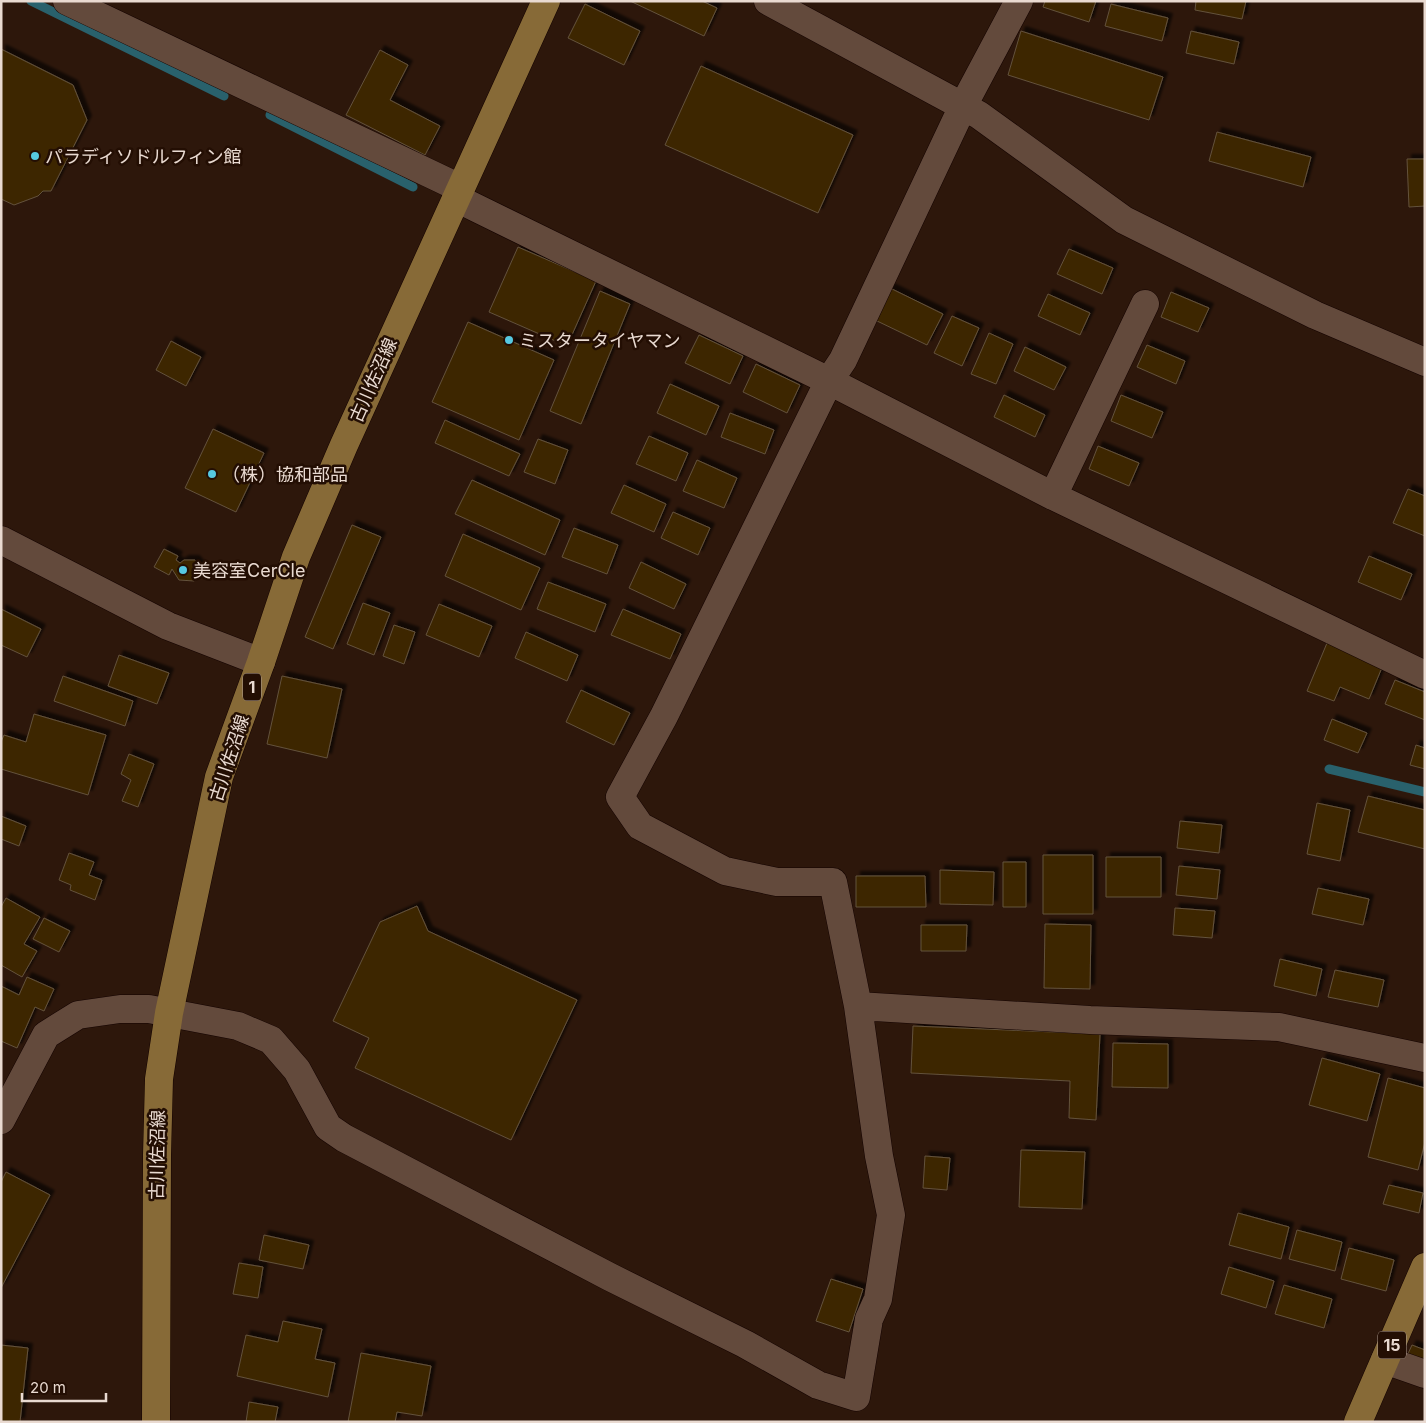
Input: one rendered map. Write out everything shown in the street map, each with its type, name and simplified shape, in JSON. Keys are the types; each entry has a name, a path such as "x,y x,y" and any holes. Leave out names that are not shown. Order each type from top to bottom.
{"main road":[{"name":"古川佐沼線","path":"156,1422 159,1079 169,1014 219,777 261,662 296,557 348,436 546,1"},
{"name":"15","path":"1358,1422 1425,1267"}],"street":[{"path":"67,1 458,193 1053,496 1425,675"},
{"path":"768,1 979,115 1124,220 1315,315 1425,362"},
{"path":"1,1120 46,1034 78,1015 120,1009 148,1009 238,1026 271,1040 297,1070 328,1127 344,1138 610,1277 745,1344 818,1385 856,1397 870,1319 878,1299 891,1215 879,1156 858,1006 833,882 777,882 725,871 640,826 620,797 664,716 829,381 843,360 963,106 1019,1"},
{"path":"1053,496 1145,304"},
{"path":"1,540 168,626 261,662"},
{"path":"858,1006 1090,1020 1279,1027 1425,1058"},
{"path":"1385,1360 1425,1374"}],"building":[{"path":"630,1 702,1 717,8 704,36"},
{"path":"1045,1 1096,1 1089,22 1043,7"},
{"path":"1196,1 1246,1 1242,19 1195,10"},
{"path":"585,4 640,31 624,65 568,38"},
{"path":"1111,4 1168,18 1162,41 1105,26"},
{"path":"1021,31 1163,77 1149,120 1008,75"},
{"path":"1191,31 1239,42 1234,64 1186,53"},
{"name":"パラディソドルフィン館","path":"1,49 73,85 87,120 51,191 43,191 38,196 14,205 1,199"},
{"path":"380,50 408,65 390,100 440,126 425,155 346,115"},
{"path":"701,66 853,135 818,213 665,145"},
{"path":"1217,132 1311,157 1303,187 1209,161"},
{"path":"1407,159 1425,159 1425,206 1409,207"},
{"path":"518,247 596,281 567,346 489,312"},
{"path":"1069,249 1113,268 1102,294 1057,274"},
{"path":"890,288 943,314 927,345 875,320"},
{"path":"600,291 630,304 581,424 550,411"},
{"path":"1171,292 1209,308 1198,332 1161,317"},
{"path":"1048,294 1090,313 1080,335 1038,316"},
{"path":"952,316 979,328 962,366 934,353"},
{"path":"468,322 554,360 519,440 432,402"},
{"path":"989,333 1013,344 996,384 971,374"},
{"path":"699,335 743,356 730,384 685,363"},
{"path":"171,341 201,357 186,386 156,370"},
{"path":"1147,345 1185,361 1176,384 1137,367"},
{"path":"1025,347 1066,367 1054,390 1014,371"},
{"path":"756,364 800,385 787,413 743,392"},
{"path":"670,384 719,406 706,435 657,413"},
{"path":"1004,395 1045,415 1035,437 994,417"},
{"path":"1121,395 1163,412 1152,438 1111,421"},
{"path":"730,413 774,430 765,454 721,437"},
{"path":"445,420 520,454 509,476 435,443"},
{"path":"213,429 264,453 236,512 185,488"},
{"path":"649,436 688,453 676,481 636,464"},
{"path":"538,439 568,450 555,484 524,472"},
{"path":"1098,446 1139,463 1129,486 1089,469"},
{"path":"697,460 737,478 724,508 683,491"},
{"path":"472,480 560,520 545,555 455,514"},
{"path":"624,485 666,504 654,532 611,513"},
{"path":"1408,489 1425,496 1425,536 1393,523"},
{"path":"673,512 710,528 698,555 661,538"},
{"path":"352,525 381,537 333,649 305,637"},
{"path":"574,528 618,545 607,574 562,557"},
{"path":"463,534 540,568 521,610 445,576"},
{"path":"164,549 178,556 176,560 180,563 184,560 195,560 202,568 199,577 194,581 179,580 172,569 169,575 154,567"},
{"path":"1369,556 1412,574 1401,600 1358,582"},
{"path":"641,562 686,584 674,609 629,588"},
{"path":"548,582 606,604 595,632 537,609"},
{"path":"363,603 390,613 374,655 347,644"},
{"path":"439,604 492,626 479,657 426,635"},
{"path":"1,609 41,629 27,657 1,645"},
{"path":"623,609 681,634 670,659 611,635"},
{"path":"394,625 415,632 404,664 383,656"},
{"path":"526,632 578,655 567,681 515,658"},
{"path":"1327,643 1383,665 1369,699 1340,687 1334,701 1307,691"},
{"path":"119,655 169,673 157,704 108,686"},
{"path":"63,676 133,701 125,726 54,701"},
{"path":"282,676 342,689 327,758 267,744"},
{"path":"1395,680 1425,692 1425,720 1385,704"},
{"path":"581,690 630,713 614,745 566,722"},
{"path":"34,714 106,735 88,795 1,769 1,742 4,735 26,742"},
{"path":"1332,719 1367,733 1358,753 1324,740"},
{"path":"1416,745 1425,748 1425,769 1410,765"},
{"path":"129,754 154,764 138,807 122,801 131,780 121,774"},
{"path":"1368,796 1425,810 1425,849 1358,832"},
{"path":"1317,803 1350,810 1340,861 1307,854"},
{"path":"1,816 26,826 19,846 1,839"},
{"path":"1180,821 1222,825 1219,853 1177,848"},
{"path":"69,853 94,862 89,875 102,880 95,900 70,890 71,885 59,880"},
{"path":"1043,855 1093,855 1093,914 1043,914"},
{"path":"1106,857 1161,857 1161,897 1106,897"},
{"path":"1003,862 1026,862 1026,907 1003,907"},
{"path":"1179,866 1220,870 1217,899 1176,895"},
{"path":"940,870 994,872 993,905 940,904"},
{"path":"856,876 925,876 926,907 856,907"},
{"path":"1318,888 1369,899 1363,925 1312,914"},
{"path":"6,898 40,917 24,944 37,951 22,977 1,965 1,907"},
{"path":"417,906 428,931 577,1000 511,1140 355,1068 369,1038 333,1021 380,922"},
{"path":"1175,908 1215,911 1212,938 1173,935"},
{"path":"44,918 70,931 59,952 33,939"},
{"path":"1045,924 1091,925 1090,989 1044,988"},
{"path":"921,925 967,925 966,951 921,951"},
{"path":"1280,959 1322,969 1316,996 1274,986"},
{"path":"1335,970 1384,980 1378,1007 1328,997"},
{"path":"27,977 54,989 44,1011 35,1007 17,1048 1,1041 1,986 19,995"},
{"path":"913,1026 1100,1034 1096,1120 1069,1118 1070,1081 911,1073"},
{"path":"1113,1043 1168,1044 1168,1088 1112,1087"},
{"path":"1322,1058 1380,1074 1367,1121 1309,1105"},
{"path":"1388,1078 1425,1088 1425,1142 1418,1170 1368,1157"},
{"path":"1021,1150 1085,1152 1082,1209 1019,1207"},
{"path":"925,1156 950,1158 947,1190 923,1188"},
{"path":"6,1172 50,1195 1,1288 1,1182"},
{"path":"1389,1185 1423,1193 1419,1213 1383,1204"},
{"path":"1238,1213 1289,1227 1281,1259 1229,1245"},
{"path":"1297,1230 1342,1242 1335,1271 1289,1259"},
{"path":"264,1235 309,1245 303,1269 259,1260"},
{"path":"1349,1248 1394,1260 1386,1291 1341,1279"},
{"path":"239,1263 263,1267 258,1298 233,1294"},
{"path":"1229,1267 1274,1281 1266,1308 1221,1294"},
{"path":"831,1279 863,1289 849,1332 816,1321"},
{"path":"1284,1285 1332,1299 1324,1328 1275,1314"},
{"path":"283,1321 322,1329 315,1359 335,1363 328,1397 237,1376 246,1335 278,1342"},
{"path":"1,1345 28,1348 20,1422 1,1422"},
{"path":"1412,1345 1425,1350 1425,1366 1406,1358"},
{"path":"361,1353 431,1366 422,1416 397,1412 395,1422 348,1422"},
{"path":"249,1402 278,1407 275,1422 246,1422"}],"waterway":[{"path":"31,1 224,96"},
{"path":"270,115 413,187"},
{"path":"1329,769 1425,792"}],"place":[{"name":"パラディソドルフィン館","path":"35,156"},
{"name":"ミスタータイヤマン","path":"509,340"},
{"name":"（株）協和部品","path":"212,474"},
{"name":"美容室CerCle","path":"183,570"}]}
